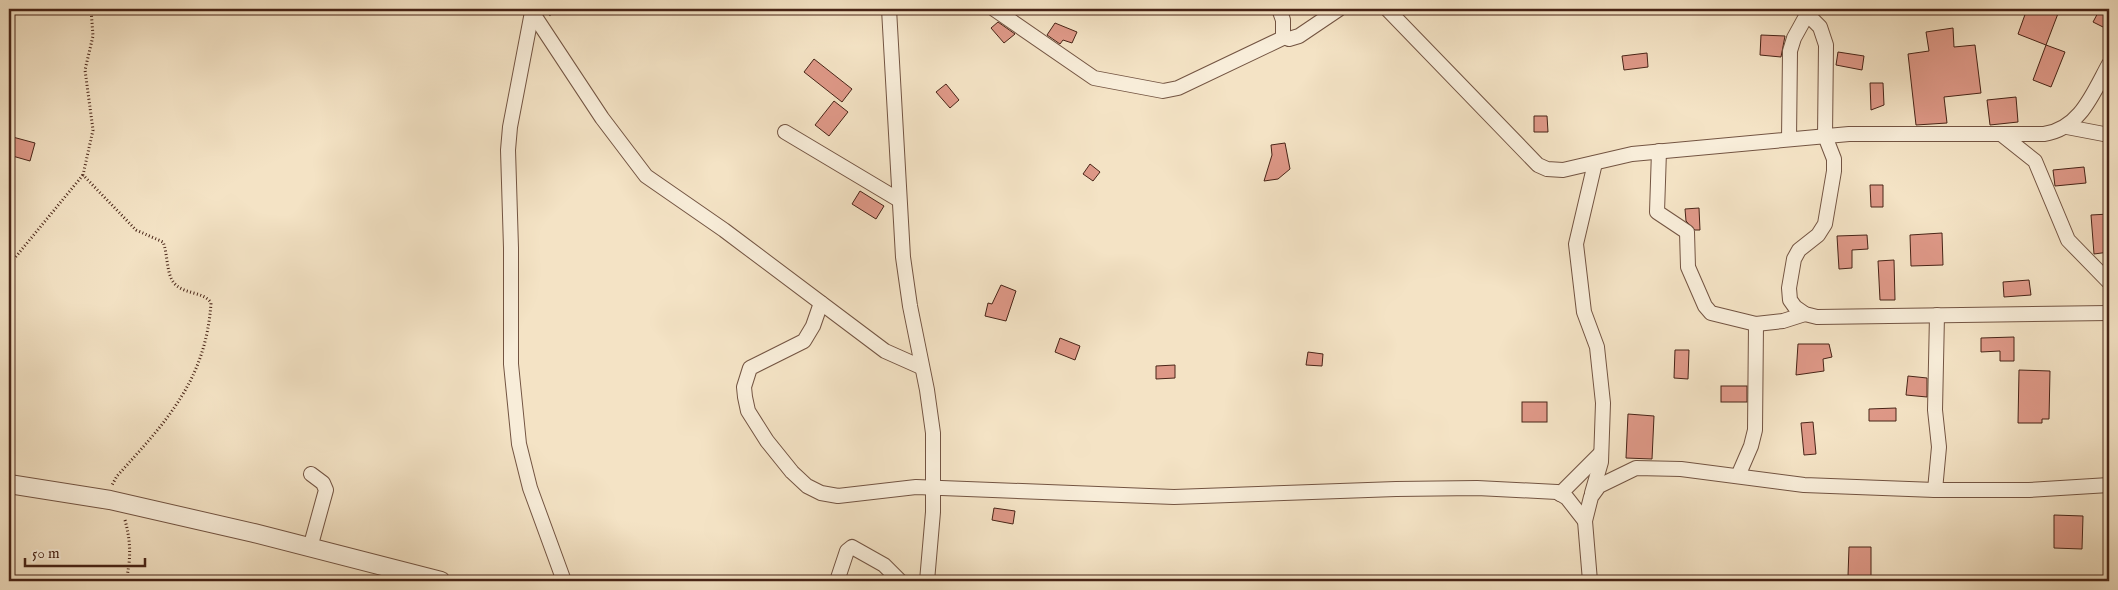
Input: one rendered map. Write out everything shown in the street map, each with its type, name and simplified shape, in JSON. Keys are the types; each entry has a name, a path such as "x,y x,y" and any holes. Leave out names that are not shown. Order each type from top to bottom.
{"street":[{"path":"889,9 899,200 910,306 932,420 934,488 927,581"},
{"path":"994,9 1094,78 1163,91 1178,88 1285,37 1293,39 1339,9"},
{"path":"1279,9 1282,14 1285,37"},
{"path":"1387,9 1538,165 1554,171 1632,154 1825,136 1906,133 2044,134 2058,132 2068,127 2084,108 2109,64"},
{"path":"531,10 602,118 646,176 724,230 889,353 921,367"},
{"path":"531,10 511,119 508,150 511,248 511,364 519,444 530,488 564,581"},
{"path":"1789,139 1790,51 1808,11 1820,27 1826,45 1825,136 1834,164 1825,224 1818,235 1799,250 1794,259 1789,288 1790,300 1795,307 1805,314 1817,316 2109,313"},
{"path":"2068,127 2109,135"},
{"path":"785,132 899,200"},
{"path":"2002,134 2035,161 2068,240 2109,282"},
{"path":"1659,151 1658,212 1687,232 1688,267 1707,310 1716,315 1756,324 1783,321 1805,314"},
{"path":"1590,581 1586,521 1601,453 1603,404 1598,347 1584,312 1576,244 1594,163"},
{"path":"821,303 813,326 804,341 750,368 744,387 748,411 767,441 792,472 807,486 821,493 838,496 856,496 901,488 934,488 1032,490 1174,497 1459,488 1550,491 1560,494 1570,502 1586,521"},
{"path":"1934,490 1939,447 1935,394 1937,315"},
{"path":"1738,476 1751,446 1755,430 1756,324"},
{"path":"1560,494 1601,453"},
{"path":"1591,497 1599,486 1613,478 1626,471 1646,466 1804,485 1934,490 2029,490 2109,485"},
{"path":"310,548 326,490 323,483 311,474"},
{"path":"9,484 115,501 441,581"},
{"path":"837,581 845,555 852,547 884,565 900,581"}],"path":[{"path":"9,265 83,175 93,130 85,70 93,36 91,9"},
{"path":"83,175 136,230 163,242 174,283 184,291 209,299 211,303 198,368 190,383 158,430 117,476 112,487 115,501 130,542 130,561 126,581"}],"building":[{"path":"2027,9 2059,11 2046,45 2018,34"},
{"path":"2100,9 2109,9 2109,30 2093,22"},
{"path":"998,22 1015,34 1004,43 991,28"},
{"path":"1055,23 1077,32 1072,43 1063,40 1060,44 1047,35"},
{"path":"1953,28 1954,47 1975,45 1981,93 1944,97 1947,123 1916,125 1908,54 1929,51 1926,32"},
{"path":"1761,35 1785,36 1781,57 1760,55"},
{"path":"2046,45 2065,52 2051,87 2033,80"},
{"path":"1838,52 1864,56 1862,70 1836,65"},
{"path":"1647,53 1648,67 1624,70 1622,56"},
{"path":"814,59 852,89 842,102 804,72"},
{"path":"1870,83 1883,83 1884,105 1871,110"},
{"path":"946,84 959,100 950,108 936,92"},
{"path":"2016,97 2018,122 1990,125 1987,100"},
{"path":"834,101 848,112 829,136 815,125"},
{"path":"1534,116 1547,116 1548,132 1534,132"},
{"path":"9,136 35,143 30,161 9,155"},
{"path":"1285,143 1290,169 1278,179 1264,181 1272,155 1271,145"},
{"path":"1090,164 1100,172 1093,181 1083,174"},
{"path":"2084,167 2086,183 2055,186 2053,170"},
{"path":"1870,185 1883,185 1883,207 1871,207"},
{"path":"860,191 884,206 876,219 852,204"},
{"path":"1699,208 1700,230 1695,230 1686,221 1685,209"},
{"path":"2109,214 2109,252 2094,254 2091,215"},
{"path":"1942,233 1943,265 1911,266 1910,235"},
{"path":"1867,235 1868,249 1852,250 1852,268 1839,269 1837,236"},
{"path":"1894,260 1895,300 1880,300 1878,261"},
{"path":"2029,280 2031,295 2004,297 2003,282"},
{"path":"1001,285 1016,291 1006,321 985,316 988,303 992,304"},
{"path":"2014,337 2014,361 2000,361 2000,351 1981,352 1981,338"},
{"path":"1060,338 1080,346 1075,360 1055,352"},
{"path":"1798,344 1829,344 1832,357 1823,359 1824,371 1796,375"},
{"path":"1675,350 1689,350 1688,379 1674,378"},
{"path":"1308,352 1323,354 1322,366 1306,365"},
{"path":"1175,365 1175,378 1156,379 1156,366"},
{"path":"2019,370 2050,371 2049,419 2042,419 2042,423 2018,423"},
{"path":"1908,376 1927,378 1927,397 1906,395"},
{"path":"1721,386 1747,386 1747,402 1721,402"},
{"path":"1522,402 1547,402 1547,422 1522,422"},
{"path":"1896,408 1896,421 1869,421 1869,409"},
{"path":"1628,414 1654,416 1652,459 1626,458"},
{"path":"1813,422 1816,454 1804,455 1801,423"},
{"path":"994,508 1015,511 1013,524 992,520"},
{"path":"2054,515 2083,516 2082,549 2054,548"},
{"path":"1849,547 1871,547 1871,576 1848,576"}]}
